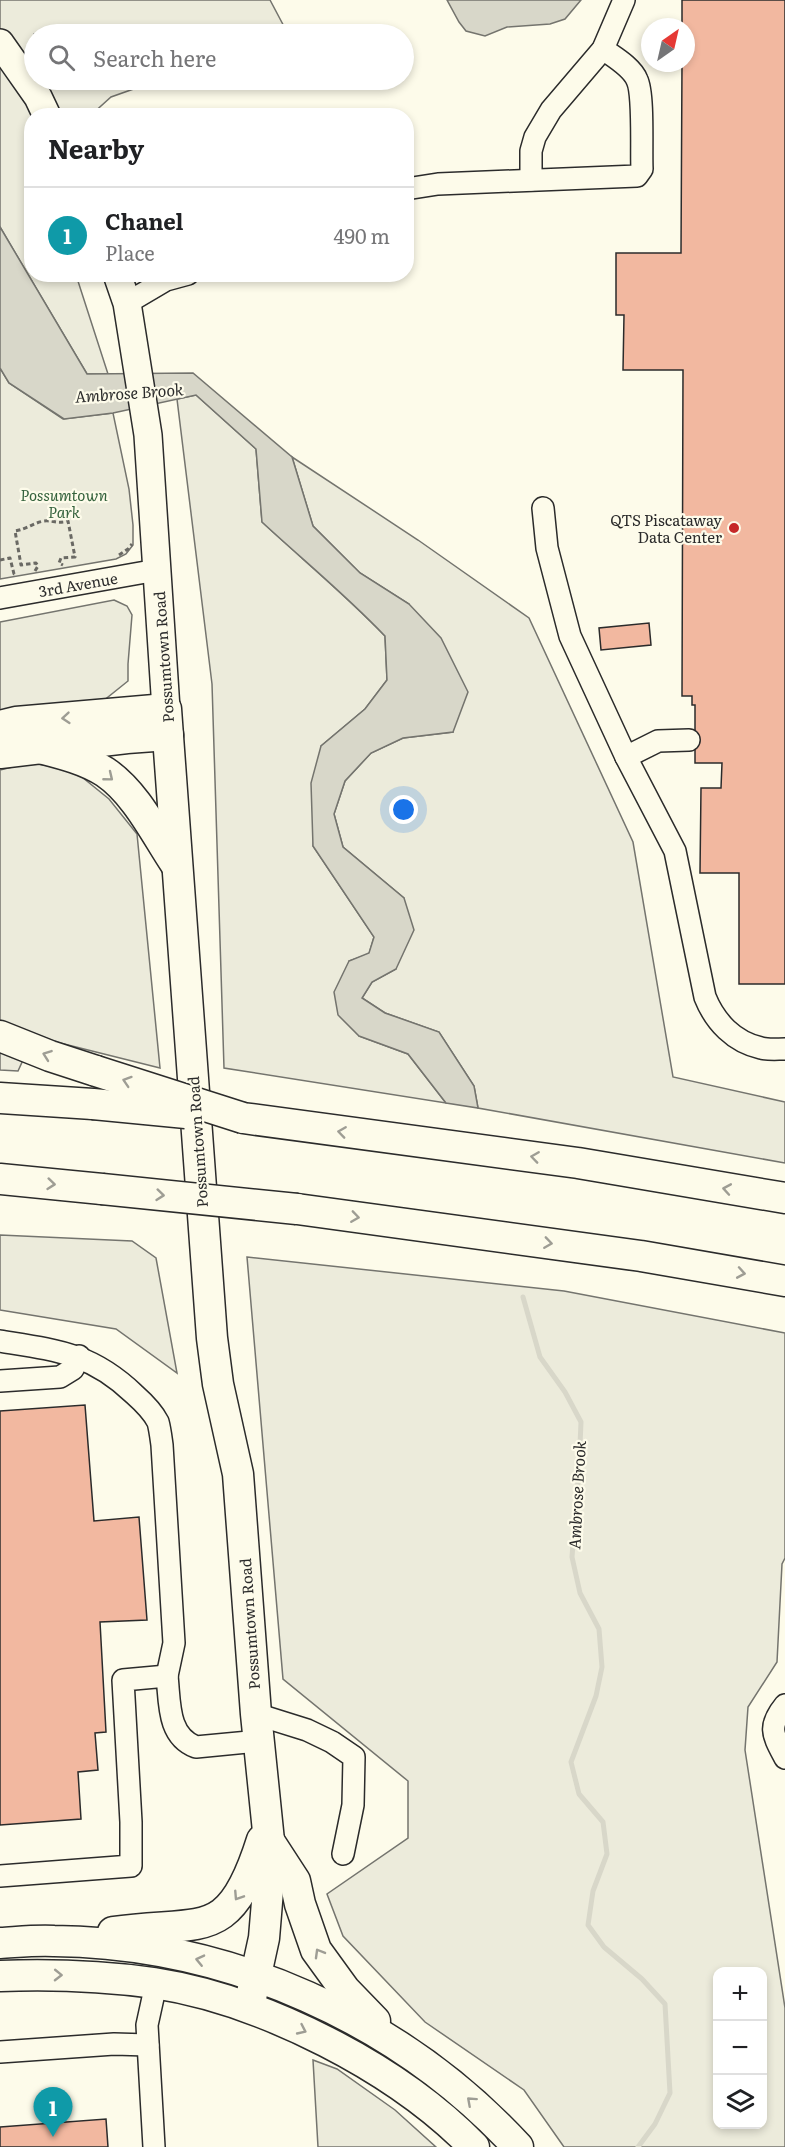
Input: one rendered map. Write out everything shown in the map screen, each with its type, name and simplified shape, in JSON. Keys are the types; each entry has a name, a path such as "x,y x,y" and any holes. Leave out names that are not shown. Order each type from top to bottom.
{"highway":[{"path":"0,726 16,722 167,722"},
{"path":"0,753 167,722"},
{"name":"Possumtown Road","path":"167,722 212,1338 218,1384 238,1474 257,1728 268,1832 264,1938 249,2007"},
{"path":"36,747 63,754 105,772 135,804 176,864"},
{"path":"0,1036 50,1056 243,1118"},
{"path":"0,1098 243,1118 578,1163 785,1198"},
{"path":"0,1179 297,1209 641,1256 785,1281"},
{"path":"56,1941 121,1931 190,1926 219,1916 241,1893 268,1832"},
{"path":"268,1832 296,1881 300,1904 316,1950 345,1990 398,2045"},
{"path":"0,1942 56,1941 156,1950 256,1976 324,2004 361,2022 398,2045 470,2100 518,2147"},
{"path":"0,1976 64,1975 156,1983 249,2007 330,2043 375,2069 455,2127 474,2147"}],"main road":[{"path":"0,43 24,77"},
{"path":"33,90 43,108"},
{"name":"Possumtown Road","path":"120,282 127,303 148,435 167,722"}],"street":[{"path":"531,180 531,151 535,137 551,110 603,49 624,0"},
{"path":"414,188 438,184 637,176 642,169 640,94 637,80 629,70 603,49"},
{"path":"127,303 163,282"},
{"path":"543,508 547,548 570,636 626,757 675,851 705,998 712,1014 725,1029 740,1040 761,1048 785,1049"},
{"name":"3rd Avenue","path":"0,598 157,570"},
{"path":"626,757 658,741 689,740"},
{"path":"0,1341 79,1356 99,1366 117,1378 144,1403 158,1422 162,1445 174,1643 167,1676 174,1728 183,1741 196,1747 257,1728 308,1730 332,1742 354,1758 353,1805 343,1854"},
{"path":"0,1381 60,1377 73,1369 79,1356"},
{"path":"0,1876 131,1866 131,1822 123,1680 167,1676"},
{"path":"785,1705 775,1717 773,1727 774,1738 785,1758"},
{"path":"154,2147 147,2025 156,1983"},
{"path":"0,2052 114,2044 148,2045"}],"path":[{"path":"34,571 38,567 36,563 21,565 15,531 47,521 57,524 68,521 75,557 58,560 61,566 72,564"},
{"path":"116,556 129,549 132,540"},
{"path":"0,560 10,558 14,574 24,573"}],"green space":[{"path":"0,0 270,0 283,24 24,24 24,90 131,90 111,97 99,108 24,108 24,268 0,227"},
{"path":"33,282 78,282 108,374 87,374"},
{"name":"Possumtown Park","path":"0,368 9,383 63,419 113,413 129,489 133,525 133,545 126,554 116,559 0,579"},
{"path":"196,395 256,449 262,522 385,636 387,680 365,709 321,746 313,846 374,937 369,954 349,961 359,1036 408,1054 446,1103 224,1068 212,684 177,399"},
{"path":"292,457 418,540 529,618 633,842 673,1077 785,1102 785,1163 478,1108 474,1086 439,1032 385,1013 362,998 372,982 396,969 404,898 343,847 334,814 345,781 371,753 403,738 453,732 409,604 360,573 313,526"},
{"path":"114,600 127,606 132,615 128,681 103,701 0,716 0,622"},
{"path":"29,763 72,769 109,799 137,834 160,1068 56,1042 0,1020 0,770"},
{"path":"0,1048 23,1060 18,1071 0,1070"},
{"path":"0,1235 132,1241 156,1258 177,1373 116,1329 0,1310"},
{"path":"247,1257 564,1291 785,1333 785,1558 782,1564 777,1662 748,1707 745,1750 785,2008 785,2147 564,2147 524,2090 425,2022 343,1936 327,1894 408,1838 408,1781 283,1679"},
{"path":"313,2060 337,2069 395,2110 436,2147 318,2147"}],"water":[{"path":"447,0 581,0 565,19 550,24 507,27 485,36 466,31"},
{"path":"0,227 24,268 24,282 33,282 87,374 193,373 292,457 313,526 360,573 409,604 441,638 468,692 453,732 403,738 371,753 345,781 334,814 343,847 404,898 414,930 396,969 372,982 362,998 385,1013 439,1032 474,1086 478,1108 446,1103 408,1054 359,1036 338,1015 334,992 349,961 369,953 374,937 313,846 311,783 321,746 365,709 387,680 385,636 262,522 256,449 196,395 113,413 64,419 9,383 0,368"}],"building":[{"name":"QTS Piscataway Data Center","path":"682,0 785,0 785,984 739,984 739,873 700,873 701,788 721,788 722,763 695,763 695,705 692,705 692,696 682,696 683,370 623,370 624,315 616,315 616,253 681,253 682,72 695,72 695,18 682,18"},
{"path":"649,623 651,645 601,650 599,628"},
{"path":"85,1405 94,1521 139,1517 147,1620 100,1622 106,1732 95,1733 98,1770 78,1772 81,1819 0,1825 0,1411"},
{"path":"106,2119 108,2147 0,2147 0,2127"}],"waterway":[{"name":"Ambrose Brook","path":"523,1297 540,1357 565,1392 581,1422 572,1557 580,1593 599,1629 602,1667 596,1696 571,1762 579,1794 603,1822 607,1854 593,1891 588,1925 604,1947 642,1979 665,2004 670,2093 655,2124 638,2147"}],"place":[{"name":"QTS Piscataway Data Center","path":"734,528"},
{"name":"Chanel","path":"53,2137"}]}
